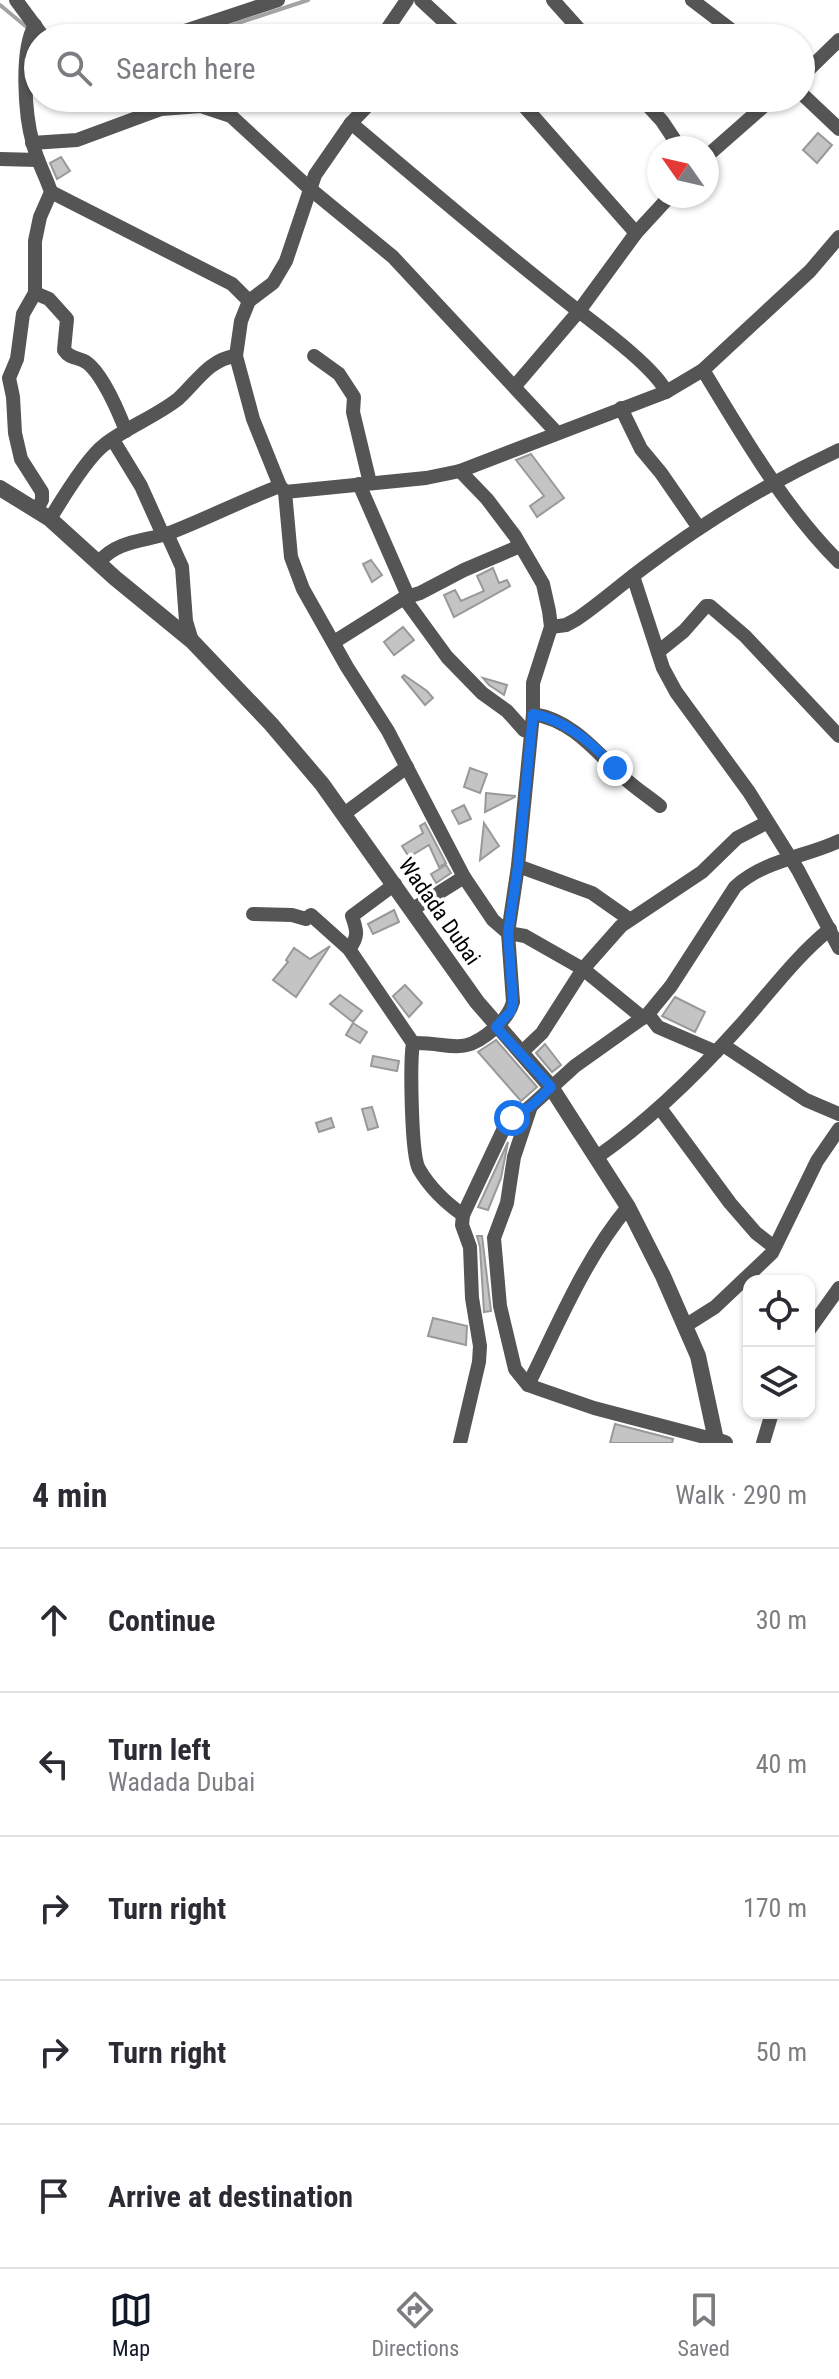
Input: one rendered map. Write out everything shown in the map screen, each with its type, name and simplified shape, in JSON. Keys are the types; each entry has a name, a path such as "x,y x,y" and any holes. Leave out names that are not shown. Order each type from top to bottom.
{"street":[{"path":"16,0 34,24"},
{"path":"206,24 278,0"},
{"path":"391,24 407,0"},
{"path":"421,0 450,24"},
{"path":"553,0 574,24"},
{"path":"692,0 724,24"},
{"path":"815,63 839,40"},
{"path":"815,106 839,129"},
{"path":"29,112 32,143 51,192 195,268 232,284 249,301"},
{"path":"32,143 77,140 153,112"},
{"path":"219,112 231,116 309,188 393,257 557,433"},
{"path":"362,112 315,175 286,261 273,283 249,301 241,321 236,356 253,419 283,489 291,557 303,589 407,767 464,877 493,920 508,933 525,936 583,969 658,1027 719,1048 806,1100 839,1114"},
{"path":"529,112 636,233"},
{"path":"654,112 672,136"},
{"path":"719,145 757,112"},
{"path":"351,123 644,366 663,384 666,392"},
{"path":"0,159 38,160"},
{"path":"43,515 42,492 21,459 15,433 13,397 4,377 17,359 23,314 35,293 35,241 40,217 51,192"},
{"path":"515,386 579,311 636,233 659,208"},
{"path":"99,562 113,549 165,535 283,489 364,484 460,471 666,392 703,370 810,271 839,237"},
{"path":"35,293 49,299 67,319 64,350 68,356 84,361 98,374 141,486 182,567 186,621 192,641"},
{"path":"43,515 102,446 180,397 220,360 236,356"},
{"path":"314,356 339,374 354,397 353,412 364,484 406,597 447,657 482,693 531,733"},
{"path":"703,370 774,483 839,562"},
{"path":"621,408 641,449 699,528"},
{"path":"551,627 566,625 577,619 699,528 774,483 839,450"},
{"path":"413,1043 461,1048 475,1044 511,1011 508,933 518,866 533,714 533,683 551,627 543,584 487,499 460,471"},
{"name":"Wadada Dubai","path":"0,488 43,515 192,641 271,724 322,784 496,1027 551,1087 628,1207 685,1326 698,1356 719,1442"},
{"path":"334,642 406,597 520,546"},
{"path":"633,576 663,668 676,692 749,792 839,948"},
{"path":"658,652 684,631 706,606 710,606 745,636 839,736"},
{"path":"533,714 552,718 596,747 623,777 660,806"},
{"path":"344,814 407,767"},
{"path":"522,1052 542,1033 583,969 629,919 681,889 737,838 766,823"},
{"path":"460,1443 480,1346 472,1298 470,1247 462,1225 463,1215 505,1126 575,1066 646,1016 671,986 735,887 745,877 788,857 839,841"},
{"path":"518,866 592,893 629,919"},
{"path":"413,909 464,877"},
{"path":"349,949 357,934 352,916 395,884"},
{"path":"253,914 292,915 306,919 311,915 349,949 413,1043 410,1060 417,1167 444,1202 463,1215"},
{"path":"597,1157 660,1108 830,929"},
{"path":"531,1106 514,1157 507,1203 494,1238 500,1306 515,1369 528,1385 594,1408 719,1442"},
{"path":"660,1108 730,1203 756,1233 774,1247"},
{"path":"685,1326 715,1307 766,1258 817,1161 839,1129"},
{"path":"528,1385 592,1260 628,1207"},
{"path":"815,1322 839,1288"},
{"path":"763,1443 770,1419"}],"building":[{"path":"818,133 832,145 817,163 803,150"},
{"path":"61,157 70,171 57,179 50,163"},
{"path":"531,454 564,498 537,517 530,506 544,496 516,460"},
{"path":"371,560 382,575 372,582 363,564"},
{"path":"493,568 499,583 507,580 510,586 454,617 444,595 455,590 461,601 484,591 477,576"},
{"path":"403,627 414,640 394,655 384,642"},
{"path":"404,675 433,698 425,705 402,677"},
{"path":"483,678 507,685 504,695 489,685"},
{"path":"470,768 487,774 480,793 464,787"},
{"path":"486,793 515,796 515,797 485,812"},
{"path":"464,805 471,819 459,824 452,811"},
{"path":"425,823 446,863 439,867 429,845 409,857 402,846 423,833 420,826"},
{"path":"484,823 499,846 480,860 482,841"},
{"path":"446,865 451,873 436,883 431,874"},
{"path":"394,910 399,922 373,934 368,924"},
{"path":"330,946 296,997 273,980 288,962 286,960 294,948 310,959"},
{"path":"405,985 422,1003 409,1017 393,996"},
{"path":"340,995 362,1011 353,1022 330,1004"},
{"path":"675,997 705,1012 695,1032 662,1016"},
{"path":"353,1023 367,1032 360,1043 346,1035"},
{"path":"496,1040 537,1087 521,1101 478,1052"},
{"path":"545,1044 561,1065 552,1072 536,1053"},
{"path":"373,1056 399,1061 397,1071 371,1066"},
{"path":"372,1107 378,1127 368,1130 362,1109"},
{"path":"331,1118 334,1127 319,1132 316,1123"},
{"path":"508,1142 501,1178 488,1210 478,1207"},
{"path":"477,1236 482,1236 491,1311 484,1312 480,1247"},
{"path":"433,1318 467,1326 466,1345 428,1336"},
{"path":"615,1424 673,1439 672,1443 610,1443"}],"waterway":[{"path":"235,24 308,0"},
{"path":"0,5 24,25"}],"route":[{"path":"512,1118 531,1106 551,1087 496,1027 511,1011 513,1002 508,933 533,714 552,718 567,727 596,747 615,768"}]}
